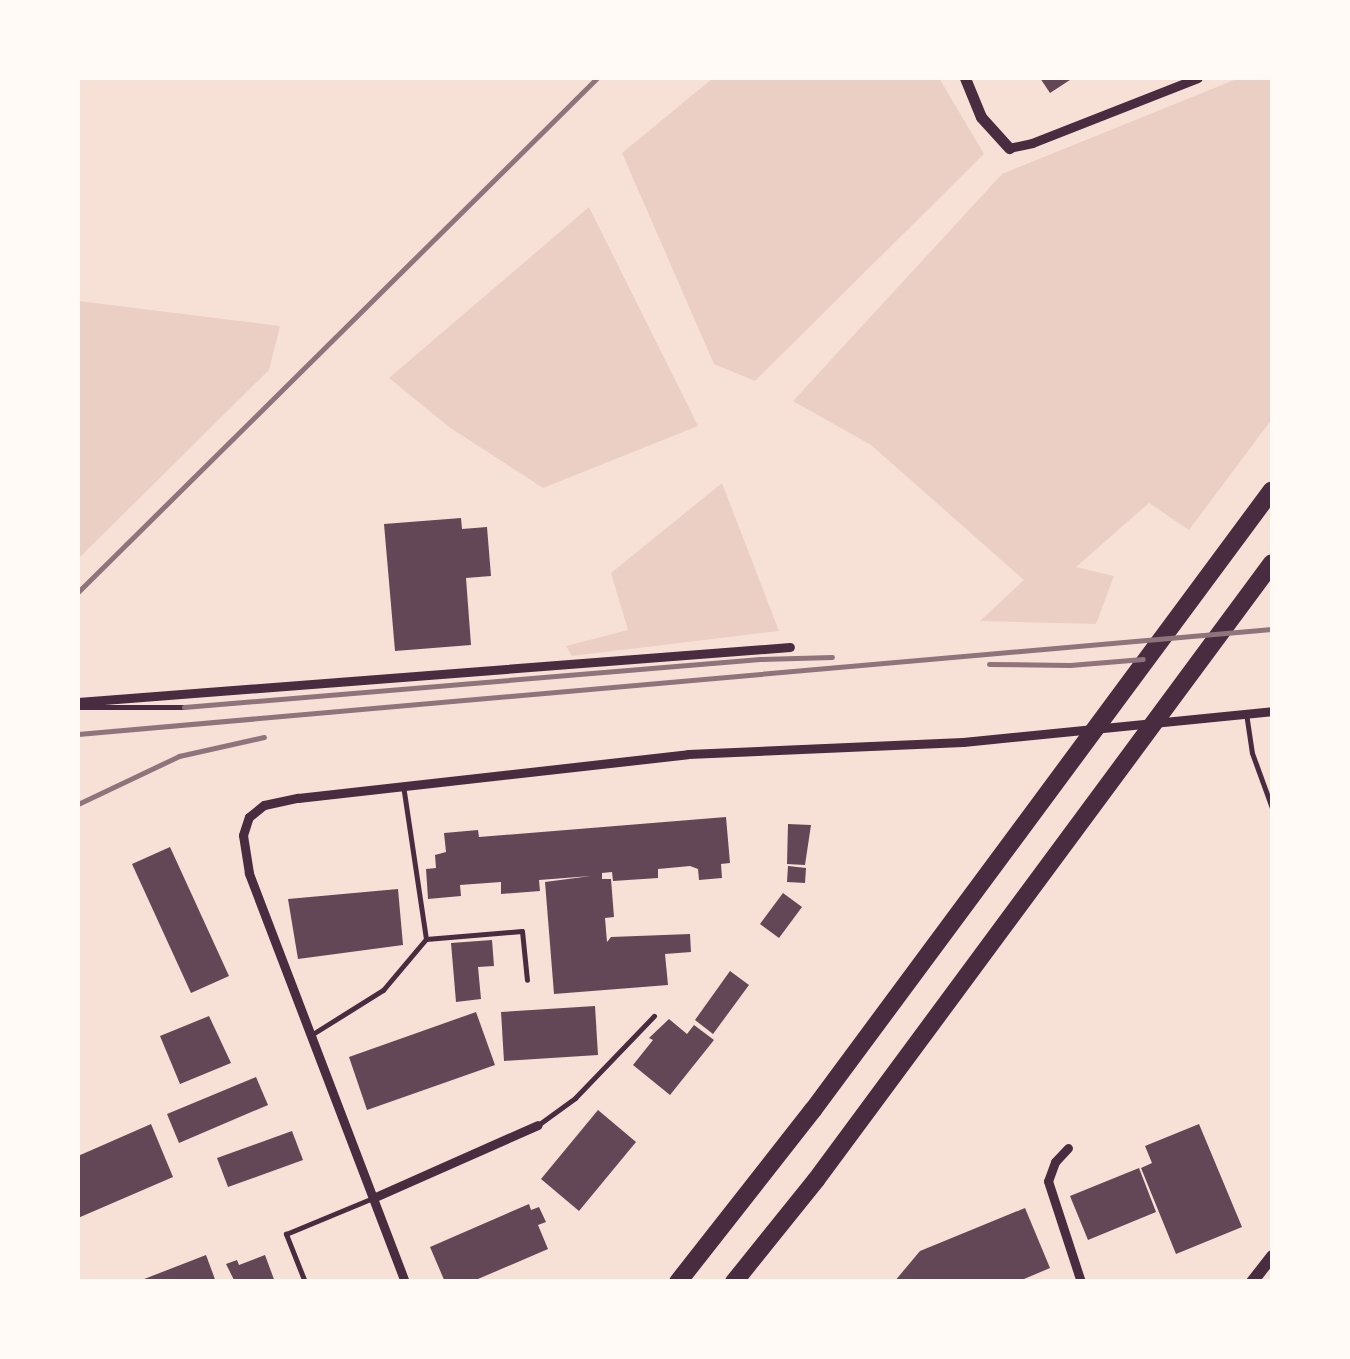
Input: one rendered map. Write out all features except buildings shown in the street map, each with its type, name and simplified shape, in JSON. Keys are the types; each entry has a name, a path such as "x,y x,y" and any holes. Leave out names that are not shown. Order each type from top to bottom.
{"highway":[{"path":"678,1282 973,896 1272,490"},
{"path":"734,1282 1031,891 1272,563"}],"main road":[{"path":"1252,1282 1272,1256"}],"street":[{"path":"964,78 980,117 1009,148 1032,143 1198,78"},
{"path":"78,705 790,647"},
{"path":"405,1282 249,873 243,835 248,817 280,800 688,754 963,742 1272,711"},
{"path":"373,1198 538,1125"},
{"path":"1068,1148 1054,1162 1048,1180 1082,1282"}],"lane":[{"path":"78,705 184,707"},
{"path":"1246,713 1252,753 1272,808"},
{"path":"402,786 426,939"},
{"path":"311,1035 383,990 426,939 522,931 527,980"},
{"path":"538,1125 575,1098 654,1016"},
{"path":"305,1282 286,1234 373,1198"}],"shaded area":[{"path":"713,78 939,78 984,154 755,381 714,364 622,153"},
{"path":"1239,78 1272,78 1272,419 1189,530 1149,503 1076,567 1114,576 1096,624 980,621 1024,580 871,445 793,401 1002,174"},
{"path":"589,207 698,426 543,488 449,427 389,378"},
{"path":"78,301 280,326 269,370 78,559"},
{"path":"722,483 779,631 572,656 566,646 628,630 611,573"}],"railway":[{"path":"78,592 597,78"},
{"path":"78,734 1272,629"},
{"path":"184,707 760,659 832,657"},
{"path":"989,664 1070,665 1143,659"},
{"path":"78,804 179,756 264,737"}]}
